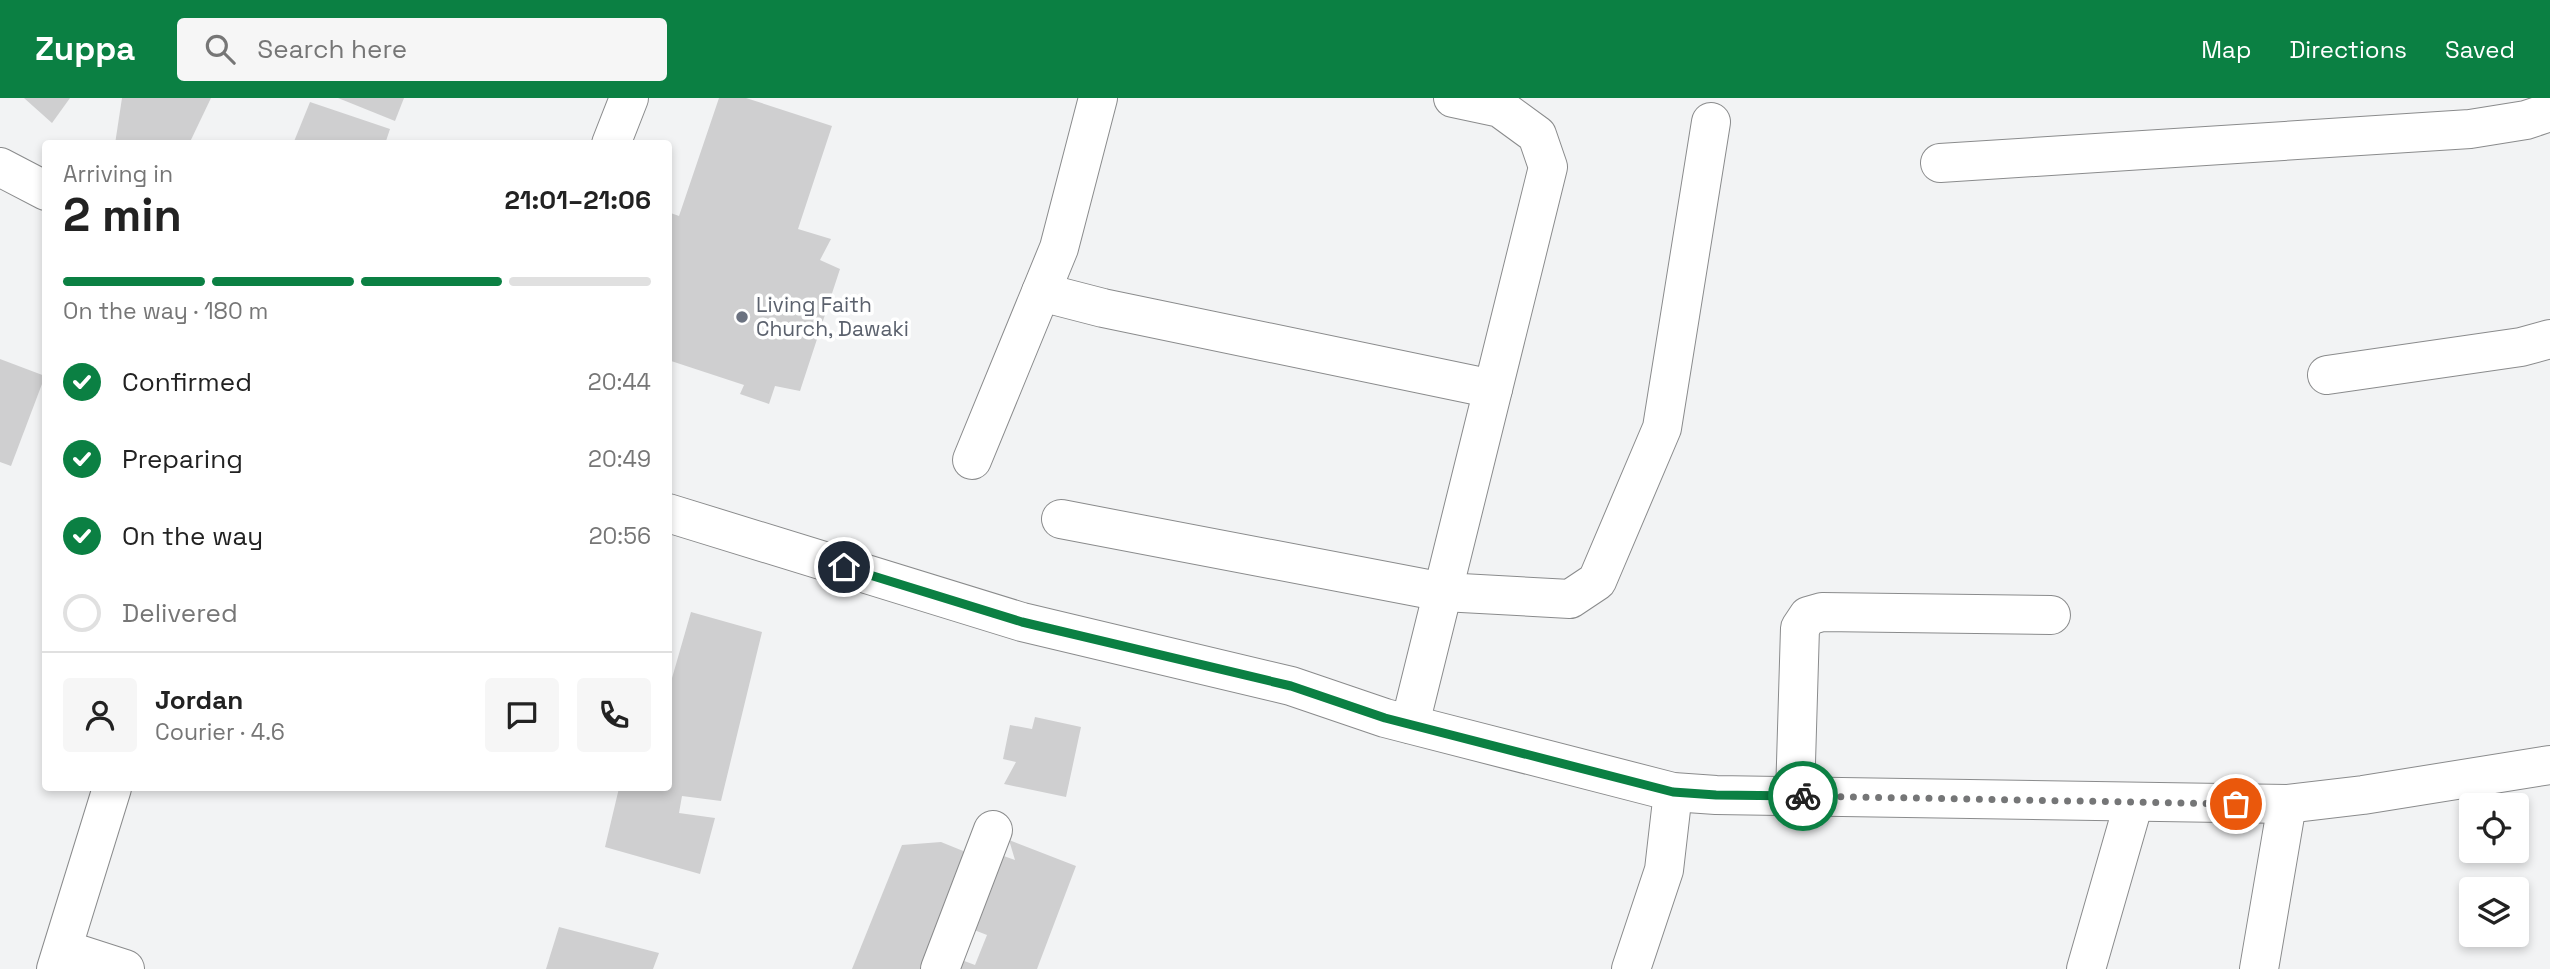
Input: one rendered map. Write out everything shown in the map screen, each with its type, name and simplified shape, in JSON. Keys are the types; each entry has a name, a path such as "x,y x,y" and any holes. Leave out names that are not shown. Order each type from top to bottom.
{"street":[{"path":"613,140 629,98"},
{"path":"972,460 1059,248 1098,98"},
{"path":"1410,724 1548,167 1537,135 1500,108 1453,98"},
{"path":"1940,163 2470,130 2526,120 2550,112"},
{"path":"1061,519 1443,592 1570,599 1597,581 1661,428 1711,122"},
{"path":"0,167 42,189"},
{"path":"1041,292 1103,308 1493,389"},
{"path":"2327,374 2521,347 2550,339"},
{"path":"672,514 1022,622 1291,686 1410,724 1673,792 1716,795 2287,804 2364,795 2550,765"},
{"path":"1795,796 1800,628 1808,616 1822,612 2051,615"},
{"path":"111,791 60,959 125,969"},
{"path":"1631,969 1664,870 1673,792"},
{"path":"2086,969 2134,802"},
{"path":"2259,969 2287,804"},
{"path":"940,969 993,830"}],"building":[{"path":"24,98 70,98 52,123"},
{"path":"122,98 211,98 191,140 116,140"},
{"path":"338,98 404,98 395,121"},
{"path":"719,98 746,98 832,126 798,229 831,239 820,260 840,269 800,391 775,386 769,404 740,394 744,385 672,361 672,213 679,216"},
{"path":"310,102 390,129 386,140 295,140"},
{"path":"0,359 42,375 42,384 11,466 0,462"},
{"path":"691,612 762,632 721,801 682,796 679,813 715,818 700,874 605,847 618,791 672,791 672,678"},
{"path":"1035,717 1081,727 1066,797 1004,784 1016,762 1003,759 1010,725 1032,729"},
{"path":"1009,840 1076,866 1037,969 955,969 959,959 975,965 987,935 969,928 998,854 1015,860"},
{"path":"941,842 978,857 932,969 852,969 902,845"},
{"path":"559,927 659,953 653,969 546,969"}],"way so far":[{"path":"1803,796 2236,804"}],"place":[{"name":"Living Faith Church, Dawaki","path":"742,317"}],"route":[{"path":"844,567 1022,622 1291,686 1385,718 1673,792 1803,796"}]}
